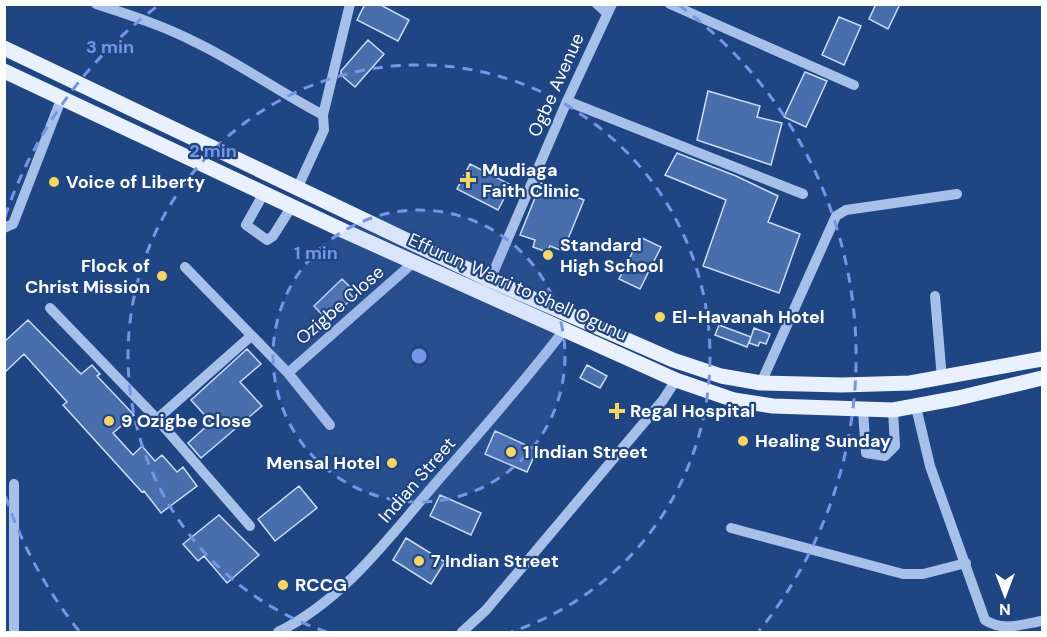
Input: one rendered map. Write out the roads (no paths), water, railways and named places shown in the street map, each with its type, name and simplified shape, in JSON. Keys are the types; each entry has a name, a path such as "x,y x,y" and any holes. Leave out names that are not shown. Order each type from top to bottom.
{"main road":[{"path":"4,48 490,280 673,360 721,376 761,383 842,385 910,383 1035,361"},
{"name":"Effurun, Warri to Shell Ogunu","path":"4,71 564,330 676,380 734,400 773,406 863,411 893,410 1042,378"}],"street":[{"path":"96,4 136,17 195,42 279,92 323,115"},
{"path":"297,189 324,130 323,115 350,4"},
{"path":"597,4 610,9"},
{"path":"670,4 854,85"},
{"name":"Ogbe Avenue","path":"490,280 567,101 610,9"},
{"path":"4,228 13,225 62,97"},
{"path":"567,101 803,194"},
{"path":"264,193 246,225 267,240 273,236 292,206"},
{"path":"761,383 836,216 846,210 957,194"},
{"name":"Ozigbe Close","path":"288,373 414,262"},
{"path":"185,267 288,373 330,425"},
{"path":"936,296 942,379"},
{"path":"50,308 157,419 250,526"},
{"name":"Indian Street","path":"278,633 300,622 369,562 534,369 564,330"},
{"path":"157,419 251,336"},
{"path":"462,633 486,610 663,400 676,380"},
{"path":"915,407 930,466 985,620 993,625 1007,627 1042,621"},
{"path":"863,411 866,453 885,456 895,446 893,410"},
{"path":"14,484 14,633"},
{"path":"731,528 903,574 923,574 966,563"}],"place":[{"name":"Mudiaga Faith Clinic","path":"468,180"},
{"name":"Voice of Liberty","path":"54,182"},
{"name":"Standard High School","path":"548,255"},
{"name":"Flock of Christ Mission","path":"162,276"},
{"name":"El-Havanah Hotel","path":"660,317"},
{"name":"Regal Hospital","path":"617,411"},
{"name":"9 Ozigbe Close","path":"109,421"},
{"name":"Healing Sunday","path":"743,441"},
{"name":"1 Indian Street","path":"511,452"},
{"name":"Mensal Hotel","path":"392,463"},
{"name":"7 Indian Street","path":"419,561"},
{"name":"RCCG","path":"283,585"}]}
